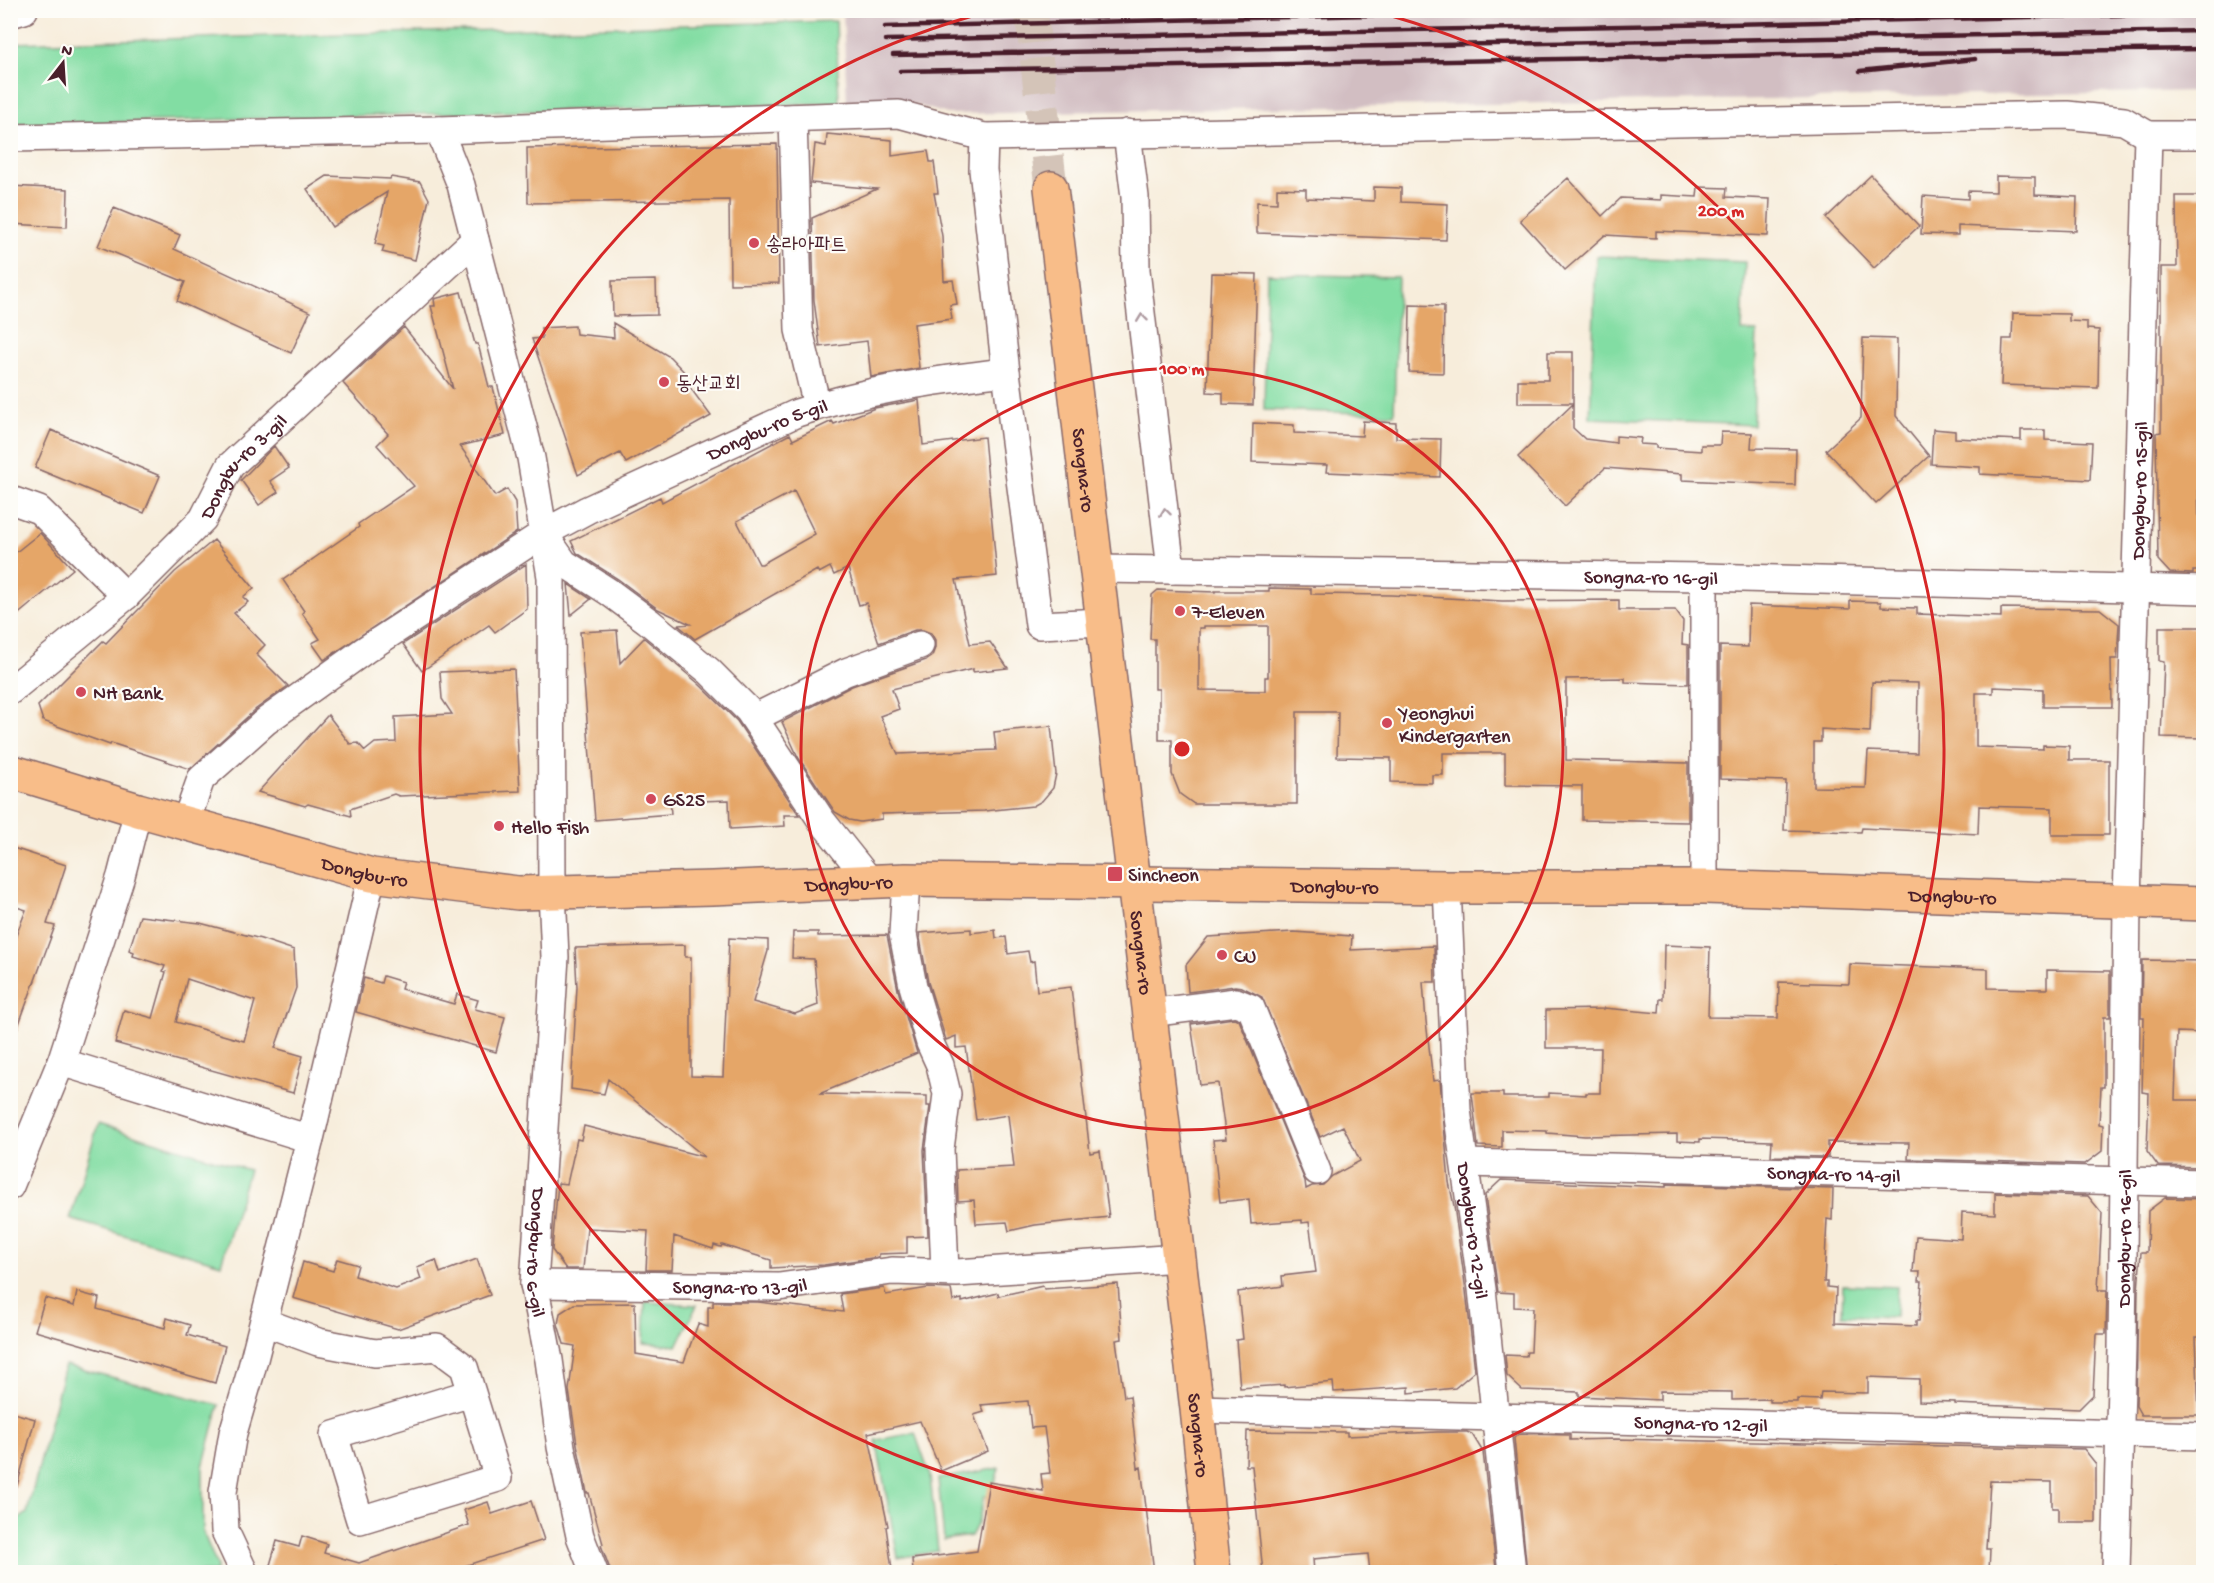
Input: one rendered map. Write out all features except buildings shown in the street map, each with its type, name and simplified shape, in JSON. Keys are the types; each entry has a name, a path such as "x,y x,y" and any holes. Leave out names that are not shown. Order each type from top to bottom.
{"main road":[{"name":"Songna-ro","path":"1051,188 1197,1409 1214,1572"},
{"name":"Dongbu-ro","path":"10,771 185,824 372,875 518,893 906,880 1447,887 1704,887 2204,904"}],"street":[{"path":"10,14 24,10"},
{"path":"10,138 439,130 899,114 984,137 2067,115 2124,121 2148,135 2204,135"},
{"path":"794,118 799,330 817,406"},
{"name":"Dongbu-ro 6-gil","path":"439,130 461,185 531,458 551,577 552,892 555,957 534,1284 549,1360 561,1447 580,1536 594,1572"},
{"path":"1127,133 1135,197 1136,270 1172,570"},
{"name":"Dongbu-ro 15-gil","path":"2127,902 2148,135"},
{"path":"984,137 983,170 1006,372 1039,625 1103,622"},
{"name":"Dongbu-ro 3-gil","path":"10,692 126,596 203,519 230,466 475,240"},
{"name":"Dongbu-ro 5-gil","path":"185,824 201,779 266,721 365,650 544,533 587,510 726,445 817,406 930,381 1006,372"},
{"path":"11,500 39,510 126,596"},
{"path":"544,533 564,563 609,592 674,642 709,671 749,711 822,821 870,881"},
{"name":"Songna-ro 16-gil","path":"1097,569 1704,577 2204,590"},
{"path":"1704,577 1704,887"},
{"path":"754,718 846,672 920,645"},
{"path":"10,1186 61,1062 121,876 138,810"},
{"path":"244,1572 225,1531 223,1492 233,1433 264,1323 310,1139 372,875"},
{"path":"906,880 903,934 909,966 923,1020 940,1065 947,1094 940,1149 945,1272"},
{"name":"Dongbu-ro 12-gil","path":"1447,887 1457,1110 1482,1289 1512,1572"},
{"name":"Dongbu-ro 16-gil","path":"2116,1572 2127,902"},
{"path":"1149,1013 1236,1002 1251,1008 1317,1171"},
{"path":"61,1062 310,1139"},
{"name":"Songna-ro 14-gil","path":"1465,1163 2204,1183"},
{"name":"Songna-ro 13-gil","path":"534,1284 779,1287 892,1271 957,1273 1179,1258"},
{"path":"264,1323 318,1342 375,1353 437,1347 464,1367 498,1478 360,1520 334,1435 471,1393"},
{"name":"Songna-ro 12-gil","path":"1197,1409 2204,1436"}],"shaded area":[{"path":"1434,10 2203,11 2203,91 948,114 895,99 847,102 843,12 1402,12"}],"green space":[{"path":"836,21 839,103 11,125 10,43"},
{"path":"1596,256 1745,262 1742,331 1757,332 1753,425 1590,418"},
{"path":"1267,274 1398,277 1394,414 1264,410"},
{"path":"98,1124 249,1170 221,1264 70,1219"},
{"path":"1843,1285 1897,1287 1896,1317 1842,1315"},
{"path":"645,1302 697,1305 677,1346 643,1343"},
{"path":"65,1365 219,1405 203,1467 203,1532 217,1566 216,1572 71,1572 59,1569 55,1572 11,1572 11,1525 27,1513"},
{"path":"915,1433 930,1476 938,1551 898,1558 876,1440"},
{"path":"999,1468 991,1497 984,1497 978,1523 971,1536 944,1540 938,1479"}],"tunnel":[{"path":"1031,10 1051,188"}],"railway":[{"path":"885,27 1575,10"},
{"path":"886,40 2204,13"},
{"path":"893,55 2204,31"},
{"path":"900,71 2204,49"},
{"path":"1860,71 1975,59"}],"place":[{"name":"송라아파트","path":"754,243"},
{"name":"동산교회","path":"664,382"},
{"name":"7-Eleven","path":"1180,611"},
{"name":"NH Bank","path":"81,692"},
{"name":"Yeonghui Kindergarten","path":"1387,723"},
{"name":"GS25","path":"651,799"},
{"name":"Hello Fish","path":"499,826"},
{"name":"Sincheon","path":"1115,874"},
{"name":"CU","path":"1222,955"}]}
